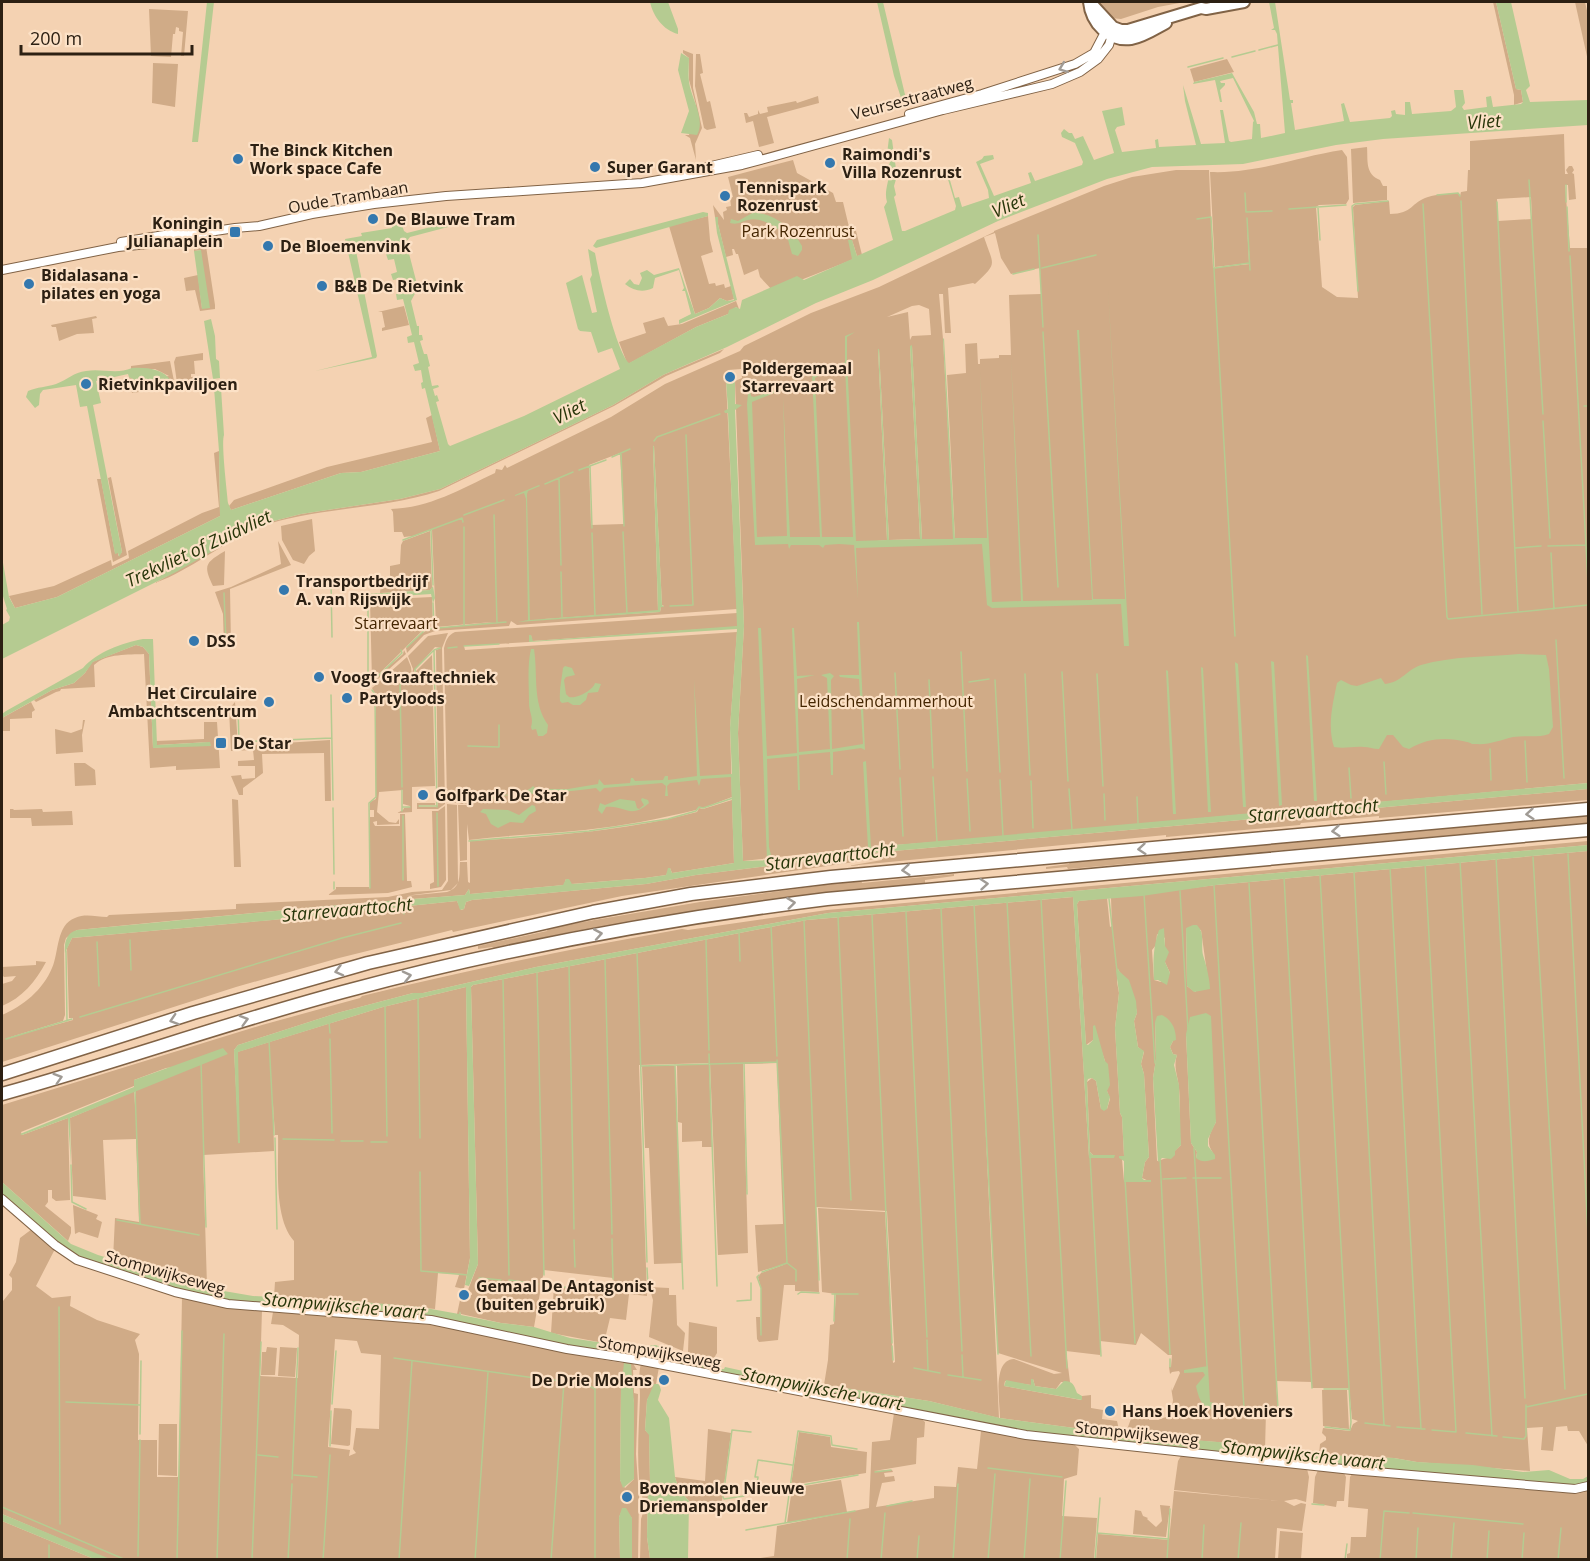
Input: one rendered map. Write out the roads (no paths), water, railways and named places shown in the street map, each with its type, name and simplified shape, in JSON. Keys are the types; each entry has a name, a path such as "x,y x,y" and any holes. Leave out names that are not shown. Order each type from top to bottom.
{"highway":[{"path":"2,1074 193,1013 368,963 593,912 691,894 831,877 1588,809"},
{"path":"2,1094 351,989 508,952 688,919 838,898 1588,830"}],"main road":[{"path":"1090,2 1110,32 1128,30 1171,15 1201,8 1244,2"}],"street":[{"name":"Veursestraatweg","path":"702,171 742,165 943,110 1052,84 1080,72 1098,59 1106,49 1110,32"},
{"name":"Oude Trambaan","path":"2,267 151,237 236,222 249,223 310,210 377,200 465,190 636,180 702,171"},
{"name":"Stompwijkseweg","path":"2,1199 55,1245 77,1260 166,1289 228,1304 431,1320 567,1349 638,1360 1026,1435 1348,1470 1575,1489 1588,1486"}],"water":[{"path":"207,2 214,2 198,142 192,142"},
{"path":"650,2 668,2 678,34 660,22"},
{"path":"877,2 883,2 907,103 903,104 894,76"},
{"path":"1269,2 1275,2 1290,100 1293,100 1291,103 1295,130 1344,121 1341,104 1344,103 1350,122 1390,118 1391,111 1395,110 1396,114 1405,115 1405,102 1410,102 1412,114 1451,111 1456,107 1454,90 1463,90 1465,103 1462,107 1464,110 1487,107 1486,97 1491,96 1493,107 1521,104 1523,102 1521,90 1516,89 1496,2 1511,2 1530,86 1526,90 1530,102 1588,100 1588,125 1383,139 1336,145 1243,164 1152,167 1107,179 998,221 873,280 816,303 727,347 663,375 613,405 440,489 400,499 301,514 249,530 176,572 2,659 2,625 9,621 10,617 2,593 2,557 9,597 15,608 57,597 220,516 219,451 214,388 221,388 223,447 228,503 231,510 341,473 361,472 440,451 425,388 422,389 421,370 415,371 413,365 419,363 414,342 408,343 407,337 412,335 403,299 397,300 396,294 402,293 398,279 393,280 391,274 397,272 394,259 388,260 386,254 392,253 390,245 356,251 376,358 315,371 372,357 345,239 362,236 361,233 392,228 391,220 396,219 396,216 399,216 404,231 407,233 447,223 448,227 410,237 406,242 418,288 411,301 417,326 419,326 419,335 422,335 423,340 420,341 430,366 428,367 432,386 438,385 439,387 433,389 439,401 436,402 450,446 524,416 620,369 612,348 598,353 591,332 578,329 566,283 582,275 592,313 597,312 590,279 592,275 588,249 595,253 614,329 629,363 696,327 728,314 729,310 736,307 740,309 742,300 797,276 804,280 852,259 848,240 852,240 857,256 893,240 884,207 887,202 888,165 890,163 889,159 882,159 881,156 887,154 889,138 892,140 897,176 894,197 902,231 905,231 955,210 956,206 947,176 943,177 942,174 948,173 955,198 959,197 962,207 989,198 976,162 984,156 993,155 994,159 980,164 994,196 1031,183 1028,173 1031,172 1035,181 1082,165 1083,162 1075,143 1062,137 1061,133 1064,129 1072,133 1075,139 1083,136 1094,160 1114,153 1102,111 1122,107 1125,125 1115,130 1122,152 1156,148 1155,140 1158,139 1159,147 1196,145 1183,85 1201,144 1225,143 1220,110 1223,110 1229,141 1252,139 1254,121 1233,78 1220,81 1225,83 1220,90 1222,102 1220,102 1215,80 1193,84 1194,82 1232,73 1254,112 1257,124 1260,124 1261,138 1285,133 1277,34 1275,30 1271,30 1274,28"},
{"path":"681,53 689,58 690,88 700,122 697,135 681,133 689,111 678,70"},
{"path":"703,212 708,213 708,216 596,248 593,246 597,240"},
{"path":"754,212 776,219 788,228 802,246 798,256 792,254 787,236 769,224 753,219 730,223 731,219 738,221"},
{"path":"715,217 718,217 737,300 679,324 679,320 691,314 685,291 682,291 684,288 679,270 655,278 653,288 649,290 639,290 625,284 630,279 634,284 639,285 642,278 640,273 647,270 654,275 679,268 695,314 709,308 720,298 727,301 734,300"},
{"path":"201,250 210,308 202,309 194,251"},
{"path":"1108,288 1129,646 1124,646 1121,604 992,608 987,605 982,544 856,548 858,599 854,545 825,545 823,548 819,545 791,545 789,549 788,544 755,545 747,404 749,383 751,396 754,397 806,380 752,402 757,537 787,536 783,396 790,537 820,537 812,376 824,372 815,378 822,537 853,537 845,367 829,370 845,362 845,336 855,332 847,337 847,360 856,541 887,540 878,349 889,540 920,539 910,346 912,345 922,539 953,539 944,338 955,538 987,538 980,371 992,602 1021,601 1011,359 1023,601 1092,600 1077,330 1079,330 1093,599 1125,599"},
{"path":"211,319 220,378 213,379 204,321"},
{"path":"132,368 154,370 164,374 171,381 146,386 129,377 128,374 96,381 101,403 93,405 122,552 119,557 118,553 115,554 87,406 80,407 76,385 43,390 40,394 39,405 35,408 26,397 28,391 56,384 74,374 92,370 120,371"},
{"name":"Starrevaarttocht","path":"726,381 735,381 735,404 742,405 735,410 744,626 738,733 743,861 767,860 758,628 761,628 767,756 797,753 792,628 794,628 797,676 815,675 797,679 799,752 830,749 827,678 821,675 830,673 834,676 831,680 832,749 863,744 859,679 839,675 859,675 857,622 859,622 865,750 861,748 833,752 833,775 831,775 830,752 799,755 800,790 798,790 797,756 767,759 769,847 772,859 868,847 863,762 866,761 871,847 1588,783 1588,789 871,853 696,875 646,884 472,900 466,902 464,909 460,910 457,901 72,938 65,953 66,939 70,933 77,930 465,895 469,889 470,894 563,885 566,879 569,879 572,884 645,878 666,875 668,868 672,873 734,863 731,777 701,779 699,786 697,780 670,783 667,786 668,796 665,796 666,786 662,783 604,788 600,792 596,788 503,796 499,799 469,798 467,804 466,791 469,796 503,795 528,790 533,786 536,789 568,789 598,784 599,779 604,785 630,783 631,778 635,781 663,780 665,776 668,776 668,780 697,776 694,679 700,776 732,774 730,728 737,629 529,642 529,635 533,641 737,626 728,413 724,411 728,409"},
{"path":"654,445 662,605 664,607 661,607 660,612 518,622 528,620 526,499 524,493 515,495 539,485 527,494 530,620 658,610"},
{"path":"433,586 435,598 433,603 431,594 370,598 368,608 366,594 430,590"},
{"path":"143,639 153,639 157,745 210,742 211,746 153,748 149,654 143,647 136,645 93,662 74,683 52,690 2,718 2,714 6,711 83,668 103,653"},
{"path":"531,649 534,649 536,689 540,708 548,725 547,733 543,736 538,736 536,729 532,730 531,727 528,676"},
{"path":"1519,654 1546,655 1553,727 1549,734 1513,737 1481,744 1452,739 1437,740 1409,749 1403,747 1393,735 1387,735 1379,749 1334,747 1331,715 1337,683 1341,680 1357,686 1381,678 1385,684 1396,681 1416,667 1433,662"},
{"path":"1306,655 1308,656 1317,801 1314,801"},
{"path":"1271,661 1274,662 1282,805 1279,806"},
{"path":"1235,662 1238,664 1246,807 1243,807"},
{"path":"565,666 572,668 575,675 566,677 564,680 566,694 569,697 576,697 584,693 595,683 601,684 598,692 588,693 586,700 580,705 562,703 560,688"},
{"path":"1201,667 1203,668 1211,812 1208,812"},
{"path":"1166,670 1168,671 1176,814 1173,814"},
{"path":"642,798 648,800 649,803 637,811 606,807 602,814 598,810 600,803 605,805 620,799 635,801 639,809 644,805"},
{"path":"532,805 535,806 536,811 529,815 523,823 510,822 498,828 491,824 486,814 480,812 483,809 508,810 519,815"},
{"path":"1588,845 1588,851 1216,885 1142,896 1079,901 1077,904 1086,1044 1088,1045 1093,1040 1093,1026 1095,1025 1105,1061 1108,1064 1110,1085 1107,1091 1110,1097 1107,1109 1104,1111 1101,1109 1096,1081 1092,1078 1087,1082 1090,1152 1093,1155 1115,1155 1114,1158 1089,1158 1073,897 807,920 473,985 471,987 478,1264 469,1286 465,1285 470,1258 466,987 383,1007 238,1052 240,1143 238,1143 234,1050 238,1045 337,1013 413,993 423,993 536,967 828,913"},
{"path":"1197,925 1201,932 1202,952 1210,989 1194,992 1187,986 1186,928"},
{"path":"1164,928 1165,946 1169,952 1165,962 1170,973 1167,985 1154,980 1156,942 1159,930"},
{"path":"1118,968 1129,980 1136,1001 1137,1013 1134,1021 1138,1047 1144,1051 1141,1064 1144,1074 1149,1157 1145,1162 1142,1178 1151,1180 1151,1182 1124,1182 1124,1161 1119,1158 1119,1156 1124,1156 1115,1028 1119,993 1116,971"},
{"path":"1206,1013 1211,1016 1216,1122 1208,1139 1208,1146 1215,1155 1215,1159 1201,1161 1196,1158 1197,1152 1191,1143 1186,1034 1190,1017"},
{"path":"1162,1015 1171,1022 1176,1036 1176,1040 1170,1047 1173,1054 1177,1055 1174,1065 1179,1085 1181,1145 1171,1159 1162,1158 1158,1162 1153,1078 1156,1059 1155,1022 1157,1016"},
{"path":"223,1048 228,1054 70,1118 71,1167 68,1118 20,1134 134,1087 134,1080"},
{"name":"Stompwijksche vaart","path":"2,1182 71,1244 98,1255 218,1290 253,1296 420,1307 459,1314 460,1311 461,1315 534,1327 570,1338 604,1343 612,1349 656,1345 684,1359 721,1366 721,1369 725,1367 817,1387 819,1384 929,1401 1000,1418 1120,1434 1243,1444 1283,1453 1394,1458 1523,1472 1549,1470 1570,1479 1583,1479 1588,1476 1588,1482 1573,1486 1414,1473 999,1428 948,1416 570,1347 429,1317 223,1300 178,1290 80,1258 66,1251 2,1196"},
{"path":"624,1363 631,1364 634,1403 634,1479 623,1488 620,1480 621,1389"},
{"path":"1208,1366 1210,1402 1219,1404 1220,1407 1215,1410 1204,1405 1198,1395 1196,1386 1205,1375 1203,1372 1184,1373 1184,1370"},
{"path":"1031,1379 1035,1386 1056,1389 1064,1381 1069,1382 1082,1396 1082,1400 1004,1386 1006,1380 1031,1385"},
{"path":"654,1384 659,1384 661,1390 658,1400 669,1418 675,1477 679,1490 689,1501 688,1559 650,1559 647,1537 650,1483 649,1435 645,1430 647,1400"},
{"path":"622,1508 626,1508 632,1518 632,1559 620,1559 619,1517"},
{"path":"2,1514 110,1559 94,1559 2,1521"}],"waterway":[{"path":"1259,50 1278,45"},
{"path":"1232,57 1255,51"},
{"path":"1188,67 1223,58"},
{"path":"1529,180 1543,414"},
{"path":"1566,185 1566,202"},
{"path":"1245,193 1246,212 1272,211"},
{"path":"1437,195 1458,193 1460,196"},
{"path":"1358,291 1352,206 1388,201"},
{"path":"1461,201 1482,614"},
{"path":"1497,202 1518,611"},
{"path":"1423,204 1447,617 1448,619 1588,605"},
{"path":"1289,209 1346,205"},
{"path":"1567,207 1569,251"},
{"path":"1318,208 1320,240"},
{"path":"1197,219 1211,217 1235,636"},
{"path":"1247,218 1250,270"},
{"path":"1038,235 1043,327"},
{"path":"1042,268 1096,255"},
{"path":"1570,256 1588,582"},
{"path":"1215,268 1249,263"},
{"path":"1013,274 1034,269"},
{"path":"1043,332 1058,587"},
{"path":"654,441 657,437 720,414"},
{"path":"1543,421 1550,538"},
{"path":"670,606 693,605 686,435"},
{"path":"612,457 630,449"},
{"path":"621,453 624,526"},
{"path":"579,470 606,460"},
{"path":"590,466 592,528"},
{"path":"545,484 573,472"},
{"path":"559,478 561,565"},
{"path":"464,515 504,500"},
{"path":"494,515 497,623"},
{"path":"403,540 462,518 463,522"},
{"path":"464,527 464,625"},
{"path":"431,530 433,585"},
{"path":"623,532 627,613"},
{"path":"592,533 595,615"},
{"path":"1548,546 1586,545"},
{"path":"1515,548 1541,546"},
{"path":"1551,553 1554,609"},
{"path":"561,572 562,617"},
{"path":"331,581 332,637"},
{"path":"224,593 226,643"},
{"path":"433,603 434,628"},
{"path":"368,609 368,683"},
{"path":"407,647 426,629 506,622"},
{"path":"1556,640 1564,778"},
{"path":"464,646 499,644"},
{"path":"448,648 457,647"},
{"path":"416,677 415,669 434,650 440,648"},
{"path":"377,677 402,653 401,650"},
{"path":"434,650 437,807"},
{"path":"961,652 967,771"},
{"path":"1062,672 1068,781"},
{"path":"895,673 900,769"},
{"path":"1025,674 1030,775"},
{"path":"1097,674 1103,786"},
{"path":"402,787 400,685 409,677"},
{"path":"969,682 989,679"},
{"path":"929,680 933,768"},
{"path":"995,680 1000,772"},
{"name":"Starrevaarttocht","path":"370,888 369,803 376,797 375,694 372,690"},
{"path":"331,695 333,800"},
{"path":"238,707 239,742 332,738"},
{"path":"468,746 499,747 499,725"},
{"path":"1525,741 1527,782"},
{"path":"1490,749 1491,780"},
{"name":"Starrevaarttocht","path":"1384,762 1386,794"},
{"name":"Starrevaarttocht","path":"1349,768 1351,798"},
{"path":"933,777 937,842"},
{"path":"900,778 903,836"},
{"path":"967,779 970,831"},
{"path":"1000,780 1003,836"},
{"path":"1031,781 1033,828"},
{"path":"1069,789 1072,830"},
{"path":"402,790 402,811"},
{"path":"1104,794 1105,820"},
{"path":"1137,797 1138,823"},
{"path":"469,841 589,831 668,819 696,811 699,807 703,808 733,798"},
{"path":"419,806 436,806"},
{"path":"402,807 410,807"},
{"path":"333,808 334,874"},
{"path":"437,813 438,886"},
{"path":"403,816 403,880"},
{"path":"1568,854 1588,1234"},
{"path":"1496,857 1525,1398"},
{"path":"1533,857 1565,1389"},
{"path":"1460,861 1492,1436"},
{"path":"1425,863 1456,1432 1432,1430"},
{"path":"1390,867 1421,1429"},
{"path":"1354,872 1384,1425"},
{"path":"1320,875 1351,1422 1350,1430 1325,1427"},
{"path":"1284,877 1312,1388"},
{"path":"334,882 334,889"},
{"path":"1249,883 1278,1409"},
{"path":"1214,885 1244,1408"},
{"path":"1180,891 1188,1030"},
{"path":"1144,894 1155,1063"},
{"path":"1041,899 1067,1368"},
{"path":"1109,899 1117,971"},
{"path":"1007,901 1031,1356"},
{"name":"Starrevaarttocht","path":"403,904 404,914"},
{"path":"974,904 998,1354"},
{"path":"941,908 962,1351"},
{"path":"906,912 927,1337"},
{"path":"872,915 892,1343"},
{"path":"838,916 851,1200"},
{"path":"804,921 819,1280"},
{"name":"Starrevaarttocht","path":"80,1017 342,938 401,923"},
{"path":"771,925 777,1056"},
{"path":"739,932 740,961"},
{"path":"130,940 131,970"},
{"path":"706,940 709,1050"},
{"path":"97,942 99,986"},
{"path":"66,951 67,1021"},
{"path":"637,951 647,1262"},
{"path":"605,959 612,1234"},
{"path":"569,965 574,1229"},
{"path":"537,973 544,1275"},
{"path":"503,979 509,1275"},
{"path":"418,998 420,1138"},
{"path":"385,1005 387,1136"},
{"path":"6,1039 72,1019"},
{"path":"329,1022 330,1033"},
{"path":"330,1039 332,1133"},
{"path":"269,1040 274,1135"},
{"path":"709,1054 717,1286"},
{"path":"762,1272 787,1263 777,1060"},
{"path":"641,1066 777,1062"},
{"path":"201,1063 206,1227"},
{"path":"744,1063 747,1194"},
{"path":"675,1065 683,1289"},
{"path":"135,1090 140,1224"},
{"path":"275,1138 277,1229"},
{"path":"283,1139 334,1140"},
{"path":"341,1141 363,1141"},
{"path":"371,1142 387,1142"},
{"path":"1194,1148 1207,1366"},
{"path":"1090,1156 1101,1356"},
{"path":"1160,1158 1170,1354"},
{"path":"71,1165 72,1202 86,1209"},
{"path":"420,1172 421,1271 468,1275"},
{"path":"1163,1179 1186,1178"},
{"path":"1193,1178 1221,1178"},
{"path":"1125,1179 1135,1343"},
{"path":"117,1220 199,1235"},
{"path":"612,1239 613,1279"},
{"path":"574,1240 575,1267"},
{"path":"787,1263 796,1270 796,1281"},
{"path":"647,1268 648,1285"},
{"path":"759,1275 757,1277 761,1288 761,1335"},
{"path":"479,1278 501,1280"},
{"path":"509,1280 538,1284"},
{"path":"737,1301 751,1300 751,1283"},
{"path":"561,1287 632,1292"},
{"path":"798,1294 801,1292 819,1293"},
{"path":"832,1294 858,1294"},
{"path":"834,1321 835,1294"},
{"path":"59,1307 60,1524"},
{"path":"177,1560 182,1331"},
{"path":"217,1560 224,1334"},
{"path":"927,1340 928,1370"},
{"path":"252,1560 261,1342"},
{"path":"892,1346 893,1360"},
{"path":"292,1479 298,1348"},
{"path":"332,1404 336,1351"},
{"path":"962,1355 963,1377"},
{"path":"394,1358 535,1378"},
{"path":"1170,1359 1170,1367"},
{"path":"140,1434 141,1361"},
{"path":"399,1560 412,1361"},
{"path":"914,1368 940,1373"},
{"path":"475,1560 488,1372"},
{"path":"948,1375 981,1380"},
{"path":"540,1378 583,1384"},
{"path":"551,1560 564,1382"},
{"path":"588,1385 595,1389 595,1560"},
{"path":"1324,1389 1349,1389"},
{"path":"1526,1407 1588,1394"},
{"path":"66,1402 140,1405"},
{"path":"1503,1437 1524,1439 1526,1436 1526,1405"},
{"path":"330,1446 331,1411"},
{"path":"1365,1423 1390,1426"},
{"path":"1397,1427 1425,1429"},
{"path":"744,1496 724,1499 723,1497 732,1430 751,1432"},
{"path":"746,1530 785,1523 798,1431 831,1436 832,1445 857,1449"},
{"path":"1466,1433 1497,1436"},
{"path":"138,1556 140,1440"},
{"path":"258,1455 278,1457"},
{"path":"323,1560 330,1455"},
{"path":"757,1486 758,1477 755,1477 758,1460 792,1465"},
{"path":"988,1468 1062,1477"},
{"path":"875,1472 891,1470"},
{"path":"988,1560 995,1474"},
{"path":"294,1475 317,1477"},
{"path":"791,1487 858,1475"},
{"path":"1024,1560 1030,1479"},
{"path":"1060,1560 1066,1481"},
{"path":"288,1560 292,1484"},
{"path":"953,1560 958,1484"},
{"path":"1095,1560 1100,1498"},
{"path":"887,1506 912,1501"},
{"path":"1312,1504 1324,1505"},
{"path":"2,1507 126,1560"},
{"path":"1167,1560 1170,1509"},
{"path":"785,1523 855,1511"},
{"path":"1380,1560 1384,1511 1409,1513"},
{"path":"881,1560 885,1513"},
{"path":"1413,1513 1523,1524"},
{"path":"847,1560 850,1519"},
{"path":"1238,1560 1241,1523"},
{"path":"1451,1560 1454,1523"},
{"path":"1202,1560 1204,1525"},
{"path":"1416,1560 1418,1528"},
{"path":"1558,1560 1561,1528"},
{"path":"1487,1560 1489,1531"},
{"path":"1097,1533 1168,1539"},
{"path":"1522,1560 1524,1533"},
{"path":"917,1560 919,1536"},
{"path":"1345,1560 1347,1544"},
{"path":"49,1545 49,1560"}],"place":[{"name":"The Binck Kitchen Work space Cafe","path":"238,159"},
{"name":"Raimondi's Villa Rozenrust","path":"830,163"},
{"name":"Super Garant","path":"595,167"},
{"name":"Tennispark Rozenrust","path":"725,196"},
{"name":"De Blauwe Tram","path":"373,219"},
{"name":"Koningin Julianaplein","path":"235,232"},
{"name":"De Bloemenvink","path":"268,246"},
{"name":"Bidalasana - pilates en yoga","path":"29,284"},
{"name":"B&B De Rietvink","path":"322,286"},
{"name":"Poldergemaal Starrevaart","path":"730,377"},
{"name":"Rietvinkpaviljoen","path":"86,384"},
{"name":"Transportbedrijf A. van Rijswijk","path":"284,590"},
{"name":"DSS","path":"194,641"},
{"name":"Voogt Graaftechniek","path":"319,677"},
{"name":"Partyloods","path":"347,698"},
{"name":"Het Circulaire Ambachtscentrum","path":"269,702"},
{"name":"De Star","path":"221,743"},
{"name":"Golfpark De Star","path":"423,795"},
{"name":"Gemaal De Antagonist (buiten gebruik)","path":"464,1295"},
{"name":"De Drie Molens","path":"664,1380"},
{"name":"Hans Hoek Hoveniers","path":"1110,1411"},
{"name":"Bovenmolen Nieuwe Driemanspolder","path":"627,1497"}],"water label":[{"name":"Vliet","path":"1484,121"},
{"name":"Vliet","path":"1008,205"},
{"name":"Vliet","path":"569,411"},
{"name":"Trekvliet of Zuidvliet","path":"198,548"}],"park label":[{"name":"Park Rozenrust","path":"798,231"},
{"name":"Starrevaart","path":"396,623"},
{"name":"Leidschendammerhout","path":"886,701"}]}
